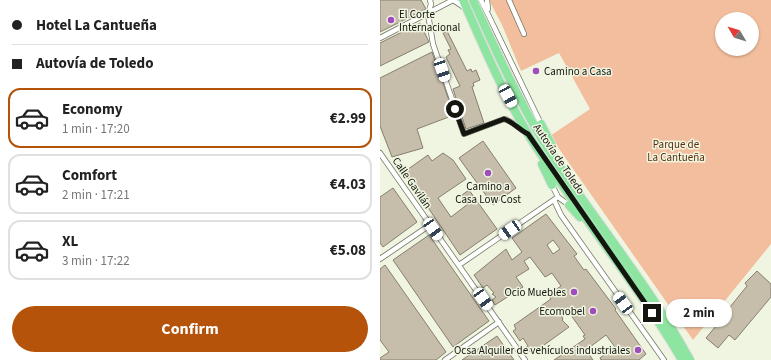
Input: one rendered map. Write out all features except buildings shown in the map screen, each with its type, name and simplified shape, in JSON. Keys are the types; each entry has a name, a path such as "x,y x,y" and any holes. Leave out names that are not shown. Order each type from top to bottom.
{"highway":[{"name":"Autovía de Toledo","path":"463,0 530,137 596,234 626,274 677,358 682,360"},
{"name":"Autovía de Toledo","path":"473,0 526,110 548,148 678,338 691,360"},
{"path":"541,124 552,146 574,180 579,195"},
{"path":"530,137 533,150 548,172 552,185"},
{"path":"569,205 596,234"}],"street":[{"path":"430,0 428,14 433,44 464,134 504,119 510,121 519,130 530,137"},
{"path":"380,38 453,0 467,10"},
{"path":"482,0 541,124"},
{"path":"487,0 491,18"},
{"path":"509,0 524,34"},
{"name":"Calle Gavilán","path":"380,153 525,360"},
{"path":"552,185 561,216 664,360"},
{"path":"556,198 569,205"},
{"path":"459,266 556,198"},
{"path":"380,259 430,225"},
{"path":"444,360 499,322"}],"green space":[{"name":"Parque de La Cantueña","path":"489,0 771,0 771,244 693,340 550,136 590,109 559,53 521,71 502,25"}],"place":[{"name":"El Corte Internacional","path":"391,20"},
{"name":"Camino a Casa","path":"536,71"},
{"name":"Camino a Casa Low Cost","path":"488,173"},
{"name":"Ocio Muebles","path":"574,292"},
{"name":"Ecomobel","path":"593,311"},
{"name":"Ocsa Alquiler de vehículos industriales","path":"638,350"}],"route":[{"path":"455,109 464,134 504,119 510,121 519,130 528,134 652,313"}]}
